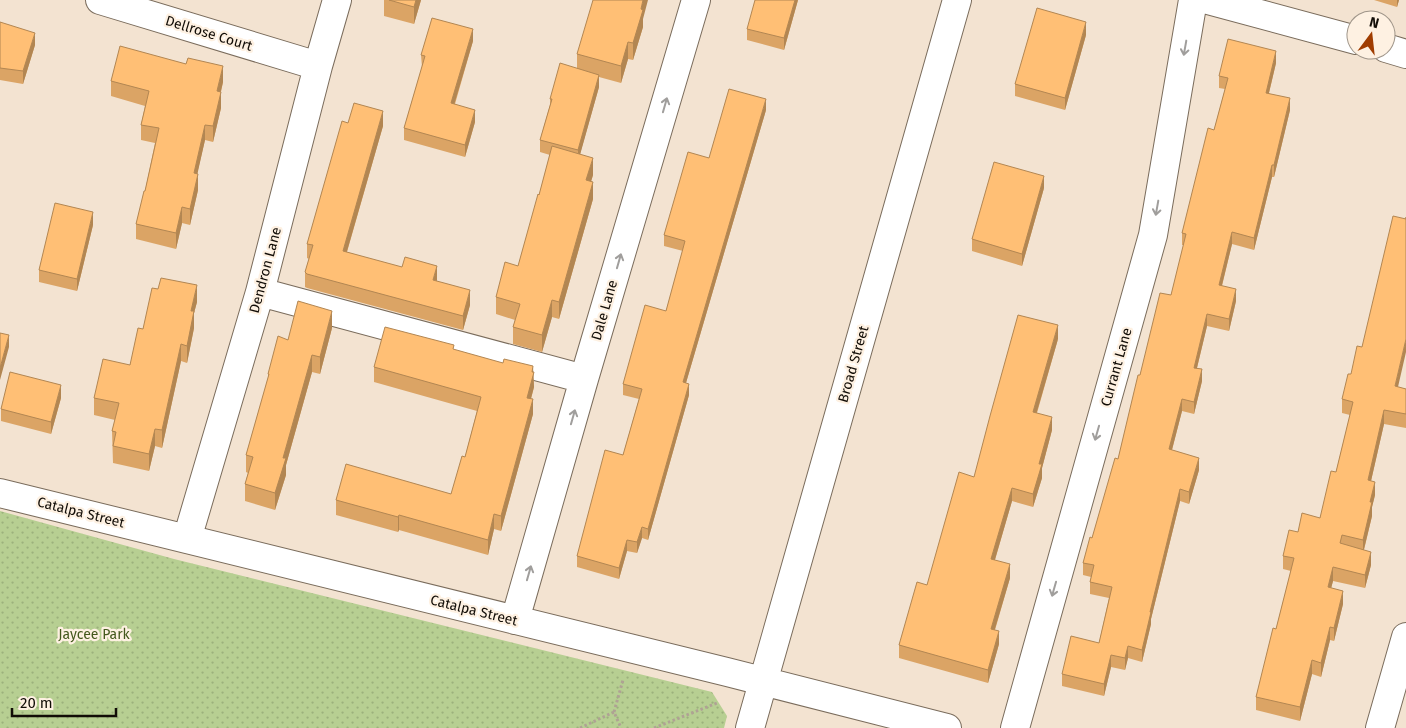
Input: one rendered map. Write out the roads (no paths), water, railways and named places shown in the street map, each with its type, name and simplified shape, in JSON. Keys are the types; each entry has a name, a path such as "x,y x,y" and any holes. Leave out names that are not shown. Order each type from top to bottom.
{"street":[{"name":"Dellrose Court","path":"100,0 318,66"},
{"name":"Dendron Lane","path":"187,539 260,292 318,66 337,0"},
{"name":"Dale Lane","path":"515,620 696,0"},
{"name":"Broad Street","path":"750,728 957,0"},
{"name":"Currant Lane","path":"1015,728 1153,236 1193,0"},
{"path":"1208,0 1346,37"},
{"path":"260,292 584,379"},
{"name":"Catalpa Street","path":"0,492 947,728"},
{"path":"1380,728 1406,637"}],"park label":[{"name":"Jaycee Park","path":"94,634"}]}
